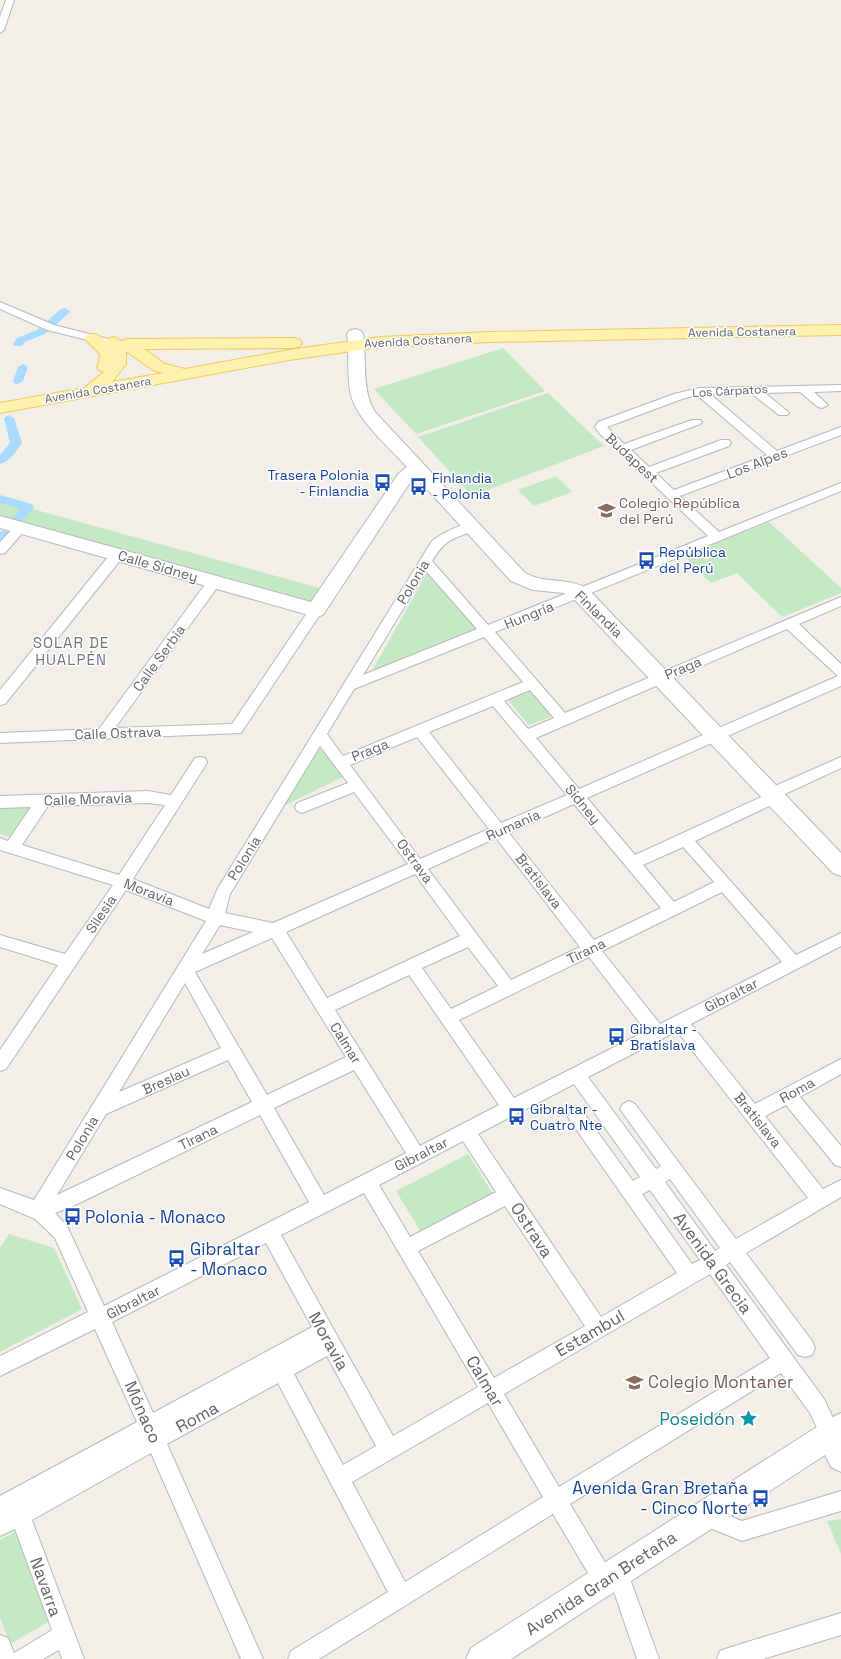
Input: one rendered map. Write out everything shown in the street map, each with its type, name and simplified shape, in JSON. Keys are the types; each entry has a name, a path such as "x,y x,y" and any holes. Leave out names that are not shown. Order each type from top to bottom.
{"main road":[{"name":"Avenida Costanera","path":"0,396 188,373 356,339 436,328 841,320"},
{"name":"Avenida Costanera","path":"110,376 154,364 294,343 356,339 421,339 841,330"},
{"path":"84,386 101,371 108,361 106,350 92,338"},
{"path":"84,386 110,376 116,368 119,359 120,343"},
{"path":"120,343 174,345 294,343"},
{"path":"120,343 154,364 171,371 188,373"},
{"path":"154,364 151,356 158,350 174,345"},
{"name":"Avenida Costanera","path":"0,408 84,386"}],"street":[{"path":"0,30 10,0"},
{"path":"0,305 44,325 92,338 120,343"},
{"name":"Finlandia","path":"356,339 358,393 362,405 472,528 523,580 534,585 567,587 581,594 841,867"},
{"name":"Los Cárpatos","path":"601,425 606,421 678,396 699,391 841,388"},
{"path":"803,389 822,405"},
{"path":"754,390 783,413"},
{"path":"699,391 776,456"},
{"path":"623,449 696,422"},
{"name":"Budapest","path":"601,425 603,431 718,538"},
{"name":"Los Alpes","path":"672,495 841,431"},
{"path":"648,472 725,443"},
{"path":"316,610 402,481 409,473 417,468"},
{"name":"Hungría","path":"349,686 581,594 841,487"},
{"name":"Calle Sídney","path":"0,522 316,610"},
{"path":"0,550 20,528"},
{"name":"Polonia","path":"38,1210 216,918 218,904 223,892 425,562 440,540 472,528"},
{"path":"0,700 117,555"},
{"path":"425,562 438,574 563,720"},
{"name":"Calle Serbia","path":"103,734 214,582"},
{"name":"Praga","path":"526,736 841,601"},
{"name":"Calle Ostrava","path":"0,738 236,728 316,610"},
{"path":"789,623 841,672"},
{"name":"Rumania","path":"185,969 841,680"},
{"name":"Praga","path":"342,762 532,684"},
{"name":"Sídney","path":"495,699 672,910"},
{"name":"Bratislava","path":"420,730 657,1033"},
{"name":"Ostrava","path":"320,735 342,762 508,988"},
{"name":"Silesia","path":"0,1064 6,1046 69,962 123,882 200,762"},
{"path":"633,863 775,797 780,790 841,762"},
{"name":"Praga","path":"302,807 358,785"},
{"name":"Calle Moravia","path":"0,802 148,797 175,801"},
{"path":"6,845 43,801"},
{"path":"685,839 794,963"},
{"name":"Moravia","path":"6,845 123,882 216,918 276,930"},
{"name":"Tirana","path":"448,1018 724,884"},
{"name":"Calmar","path":"276,930 417,1156"},
{"path":"324,1007 471,938"},
{"name":"Gibraltar","path":"0,1366 88,1321 101,1318 841,939"},
{"path":"0,941 69,962"},
{"path":"412,966 511,1108"},
{"path":"185,969 321,1206"},
{"name":"Bratislava","path":"680,1022 821,1200"},
{"name":"Breslau","path":"100,1109 232,1051"},
{"name":"Tirana","path":"38,1210 64,1202 357,1060"},
{"name":"Roma","path":"753,1114 841,1066"},
{"name":"Avenida Grecia","path":"577,1074 784,1360 822,1414 838,1440"},
{"path":"788,1095 841,1159"},
{"path":"629,1109 805,1348"},
{"path":"577,1117 690,1276"},
{"name":"Ostrava","path":"466,1131 598,1329"},
{"path":"630,1191 673,1168"},
{"name":"Calmar","path":"367,1182 556,1501 611,1576 648,1659"},
{"name":"Estambul","path":"340,1478 841,1188"},
{"path":"406,1248 508,1195"},
{"name":"Mónaco","path":"0,1196 38,1210 54,1223 61,1232 101,1318 252,1659"},
{"name":"Moravia","path":"270,1232 389,1450"},
{"path":"763,1331 784,1319"},
{"name":"Roma","path":"152,1433 282,1370 327,1337"},
{"name":"Roma","path":"6,1515 327,1337"},
{"path":"299,1659 784,1360"},
{"path":"282,1370 401,1596"},
{"name":"Avenida Gran Bretaña","path":"482,1659 705,1516 838,1440"},
{"path":"705,1516 742,1531 841,1501"},
{"name":"Navarra","path":"6,1515 64,1635 73,1659"},
{"path":"728,1659 841,1624"},
{"path":"22,1659 64,1635"},
{"path":"0,1646 4,1659"}],"green space":[{"path":"503,348 545,391 416,434 374,389"},
{"path":"548,393 604,446 472,496 418,437"},
{"path":"556,476 572,492 534,506 518,490"},
{"path":"0,500 323,589 314,600 306,602 0,515"},
{"path":"769,522 841,588 841,593 782,617 737,573 711,583 683,555"},
{"path":"428,571 478,630 371,673"},
{"path":"529,689 553,716 529,725 507,699"},
{"path":"325,735 353,772 281,807"},
{"path":"35,807 13,838 0,834 0,808"},
{"path":"468,1154 493,1194 421,1232 396,1191"},
{"path":"9,1234 54,1248 82,1309 0,1352 0,1248"},
{"path":"841,1519 841,1554 827,1521"},
{"path":"16,1531 50,1621 10,1644 0,1617 0,1540"}],"waterway":[{"path":"18,344 21,340 41,332 65,311"},
{"path":"18,381 23,367"},
{"path":"0,461 11,451 16,443 9,418"},
{"path":"0,499 28,507 17,520"},
{"path":"0,539 5,534"}],"place":[{"name":"Trasera Polonia - Finlandia","path":"382,483"},
{"name":"Finlandia - Polonia","path":"419,486"},
{"name":"Colegio República del Perú","path":"606,511"},
{"name":"República del Perú","path":"646,560"},
{"name":"Gibraltar - Bratislava","path":"617,1037"},
{"name":"Gibraltar - Cuatro Nte","path":"517,1117"},
{"name":"Polonia - Monaco","path":"72,1217"},
{"name":"Gibraltar - Monaco","path":"177,1259"},
{"name":"Colegio Montaner","path":"635,1382"},
{"name":"Poseidón","path":"748,1419"},
{"name":"Avenida Gran Bretaña - Cinco Norte","path":"761,1498"}],"district":[{"name":"SOLAR DE HUALPÉN","path":"71,650"}]}
